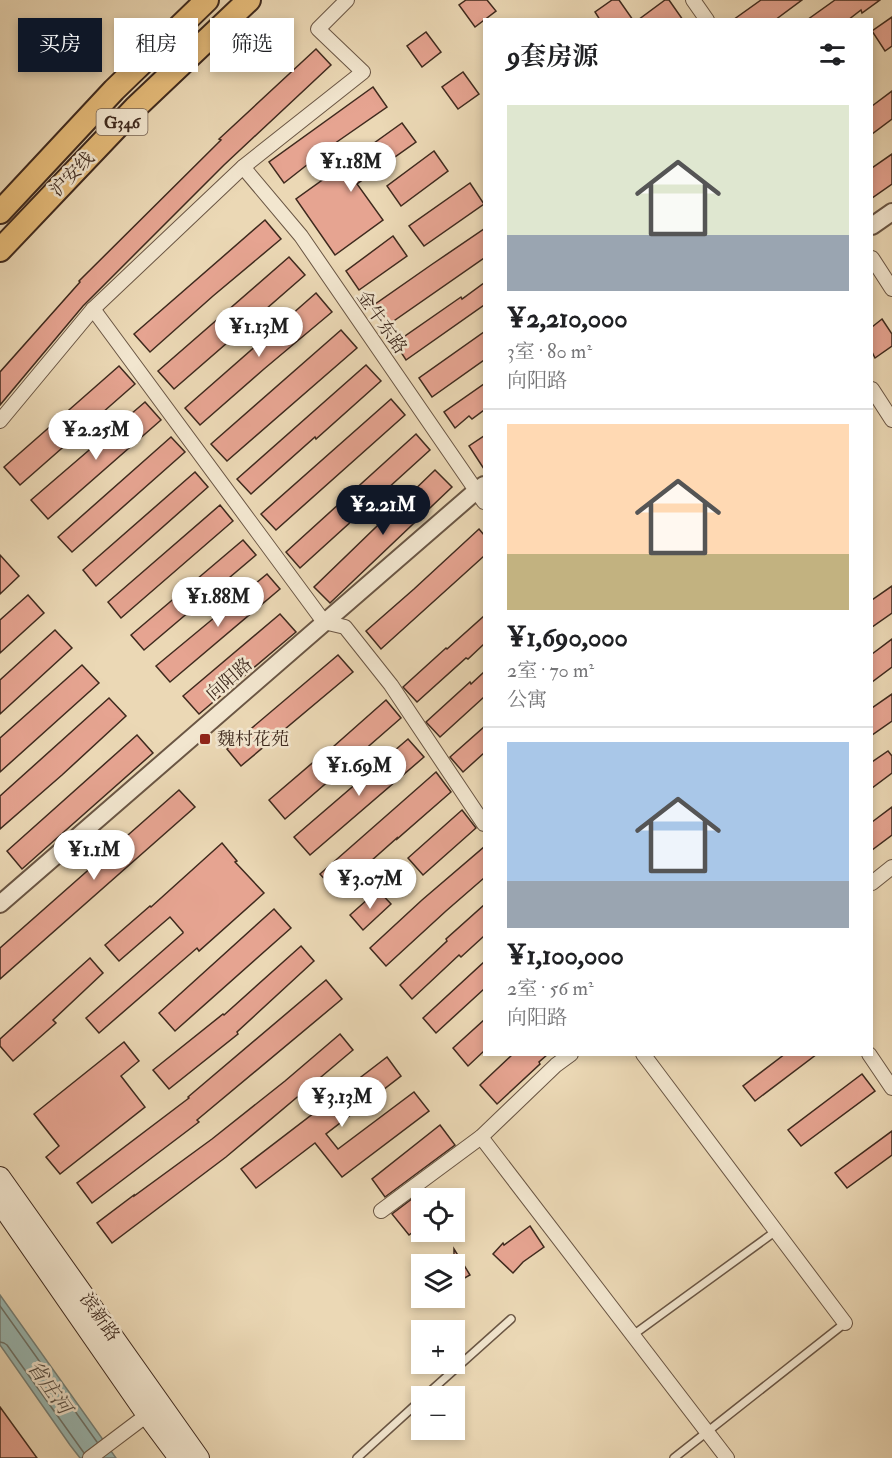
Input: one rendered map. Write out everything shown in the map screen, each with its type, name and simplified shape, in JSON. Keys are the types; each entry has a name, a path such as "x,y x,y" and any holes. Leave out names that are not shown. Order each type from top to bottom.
{"highway":[{"name":"沪安线","path":"0,212 114,90 207,0"},
{"name":"沪安线","path":"0,250 135,108 249,0"}],"main road":[{"name":"滨新路","path":"0,1177 199,1458"},
{"name":"滨新路","path":"0,1203 179,1458"}],"street":[{"path":"0,421 93,309 243,167 363,72 318,29 347,0"},
{"path":"693,0 706,18"},
{"name":"金牛东路","path":"243,167 301,236 482,493"},
{"path":"873,225 892,212"},
{"path":"873,260 892,289"},
{"path":"93,309 324,621 345,627 391,685 483,823"},
{"path":"873,391 892,420"},
{"name":"向阳路","path":"0,904 324,621 482,493"},
{"path":"873,881 892,867"},
{"path":"381,1211 481,1137 568,1056"},
{"path":"645,1056 845,1323"},
{"path":"869,1056 892,1088"},
{"path":"481,1137 727,1458"},
{"path":"90,1458 147,1415"}],"lane":[{"path":"633,1335 776,1231"},
{"path":"436,1386 511,1318"},
{"path":"674,1458 845,1323"},
{"path":"357,1458 411,1409"}],"water":[{"name":"省庄河","path":"0,1295 116,1458 80,1458 70,1445 0,1345"}],"building":[{"path":"466,0 487,0 496,11 487,18 483,18 483,21 475,27 459,5"},
{"path":"612,0 619,0 632,18 599,18 595,12"},
{"path":"665,0 669,0 682,18 641,18"},
{"path":"761,0 802,0 778,18 736,18"},
{"path":"835,0 880,0 851,18 810,18"},
{"path":"892,17 892,46 885,51 873,30"},
{"path":"426,32 441,52 422,67 407,46"},
{"path":"316,49 331,65 224,165 83,306 0,405 0,372 79,281 221,140 219,139 291,72 294,72"},
{"path":"463,72 479,94 458,109 442,87"},
{"path":"373,87 387,107 331,146 284,183 269,162"},
{"path":"892,91 892,119 873,133 873,105"},
{"path":"402,123 416,142 357,184 383,220 335,255 296,199"},
{"path":"434,151 448,171 401,206 387,186"},
{"path":"892,154 892,184 873,197 873,167"},
{"path":"470,183 483,202 424,246 409,226"},
{"path":"265,220 281,239 150,352 134,334"},
{"path":"483,230 483,259 385,327 371,307"},
{"path":"393,236 407,256 359,290 346,271"},
{"path":"289,257 305,275 174,389 158,371"},
{"path":"483,284 483,306 406,360 395,343 461,297 462,299"},
{"path":"316,293 332,312 200,425 185,408"},
{"path":"882,319 892,334 892,346 875,358 873,354 873,326"},
{"path":"341,330 357,348 227,461 211,444"},
{"path":"483,333 483,361 432,397 419,378"},
{"path":"366,365 381,381 251,494 237,479"},
{"path":"119,366 135,384 20,485 4,467"},
{"path":"483,385 483,411 472,419 469,416 455,428 444,412"},
{"path":"391,399 405,415 276,530 261,514"},
{"path":"145,402 161,420 48,519 31,500"},
{"path":"416,434 430,450 300,568 286,552"},
{"path":"171,437 185,452 72,552 58,537"},
{"path":"483,437 483,467 469,446"},
{"path":"435,470 452,487 330,603 314,587"},
{"path":"195,472 208,487 96,586 83,570"},
{"path":"220,505 233,521 121,618 108,602"},
{"path":"479,529 483,534 483,557 381,649 366,631"},
{"path":"243,540 256,555 144,650 131,635"},
{"path":"0,555 19,576 0,594"},
{"path":"267,574 280,589 170,682 156,666"},
{"path":"892,586 892,613 873,626 873,599"},
{"path":"28,595 44,613 0,653 0,620"},
{"path":"280,614 296,632 199,714 183,696"},
{"path":"483,617 483,645 417,702 403,687"},
{"path":"55,630 72,648 0,714 0,680"},
{"path":"892,639 892,667 873,681 873,653"},
{"path":"338,655 353,672 241,766 227,749"},
{"path":"82,665 99,683 0,772 0,738"},
{"path":"483,673 483,698 440,737 426,722 470,682 471,684"},
{"path":"892,694 892,721 873,734 873,707"},
{"path":"109,698 126,716 0,829 0,796"},
{"path":"386,700 401,718 285,819 269,800"},
{"path":"483,728 483,754 463,772 450,757"},
{"path":"137,735 153,753 22,869 7,851"},
{"path":"408,739 424,757 310,855 294,837"},
{"path":"888,751 892,756 892,773 873,787 873,761"},
{"path":"436,772 451,792 336,892 320,874"},
{"path":"179,790 195,807 0,979 0,948"},
{"path":"892,807 892,835 873,849 873,821"},
{"path":"462,810 476,828 423,875 408,858"},
{"path":"222,843 237,861 235,862 264,893 199,951 197,948 99,1033 86,1018 183,932 170,917 119,961 105,945"},
{"path":"483,848 483,879 386,966 370,948"},
{"path":"378,890 391,904 363,930 350,915"},
{"path":"483,906 483,937 461,957 459,955 412,999 400,985 447,941 446,939"},
{"path":"274,909 291,928 175,1031 159,1013"},
{"path":"301,946 314,961 237,1032 238,1034 169,1089 153,1070 224,1015"},
{"path":"90,958 103,973 53,1020 56,1023 13,1061 0,1046 0,1039"},
{"path":"483,963 483,990 436,1033 423,1018"},
{"path":"326,980 342,999 197,1120 199,1122 92,1203 77,1183 189,1098"},
{"path":"483,1021 483,1052 468,1066 453,1048"},
{"path":"340,1034 353,1050 226,1157 112,1243 97,1223 212,1139"},
{"path":"124,1042 139,1061 121,1076 145,1107 60,1174 46,1157 59,1146 34,1114"},
{"path":"511,1056 546,1056 497,1104 480,1085"},
{"path":"782,1056 814,1056 755,1101 743,1086"},
{"path":"387,1057 401,1076 326,1134 338,1149 414,1092 429,1111 342,1177 315,1143 256,1188 241,1169"},
{"path":"862,1074 875,1091 801,1146 788,1130"},
{"path":"440,1125 455,1145 385,1197 372,1179"},
{"path":"892,1131 892,1155 847,1188 835,1173"},
{"path":"411,1200 411,1233 409,1235 392,1214"},
{"path":"530,1226 544,1247 523,1262 513,1273 493,1254 503,1243 504,1245"},
{"path":"465,1267 470,1275 465,1278"},
{"path":"0,1407 37,1458 0,1458"}],"place":[{"name":"魏村花苑","path":"205,739"}]}
